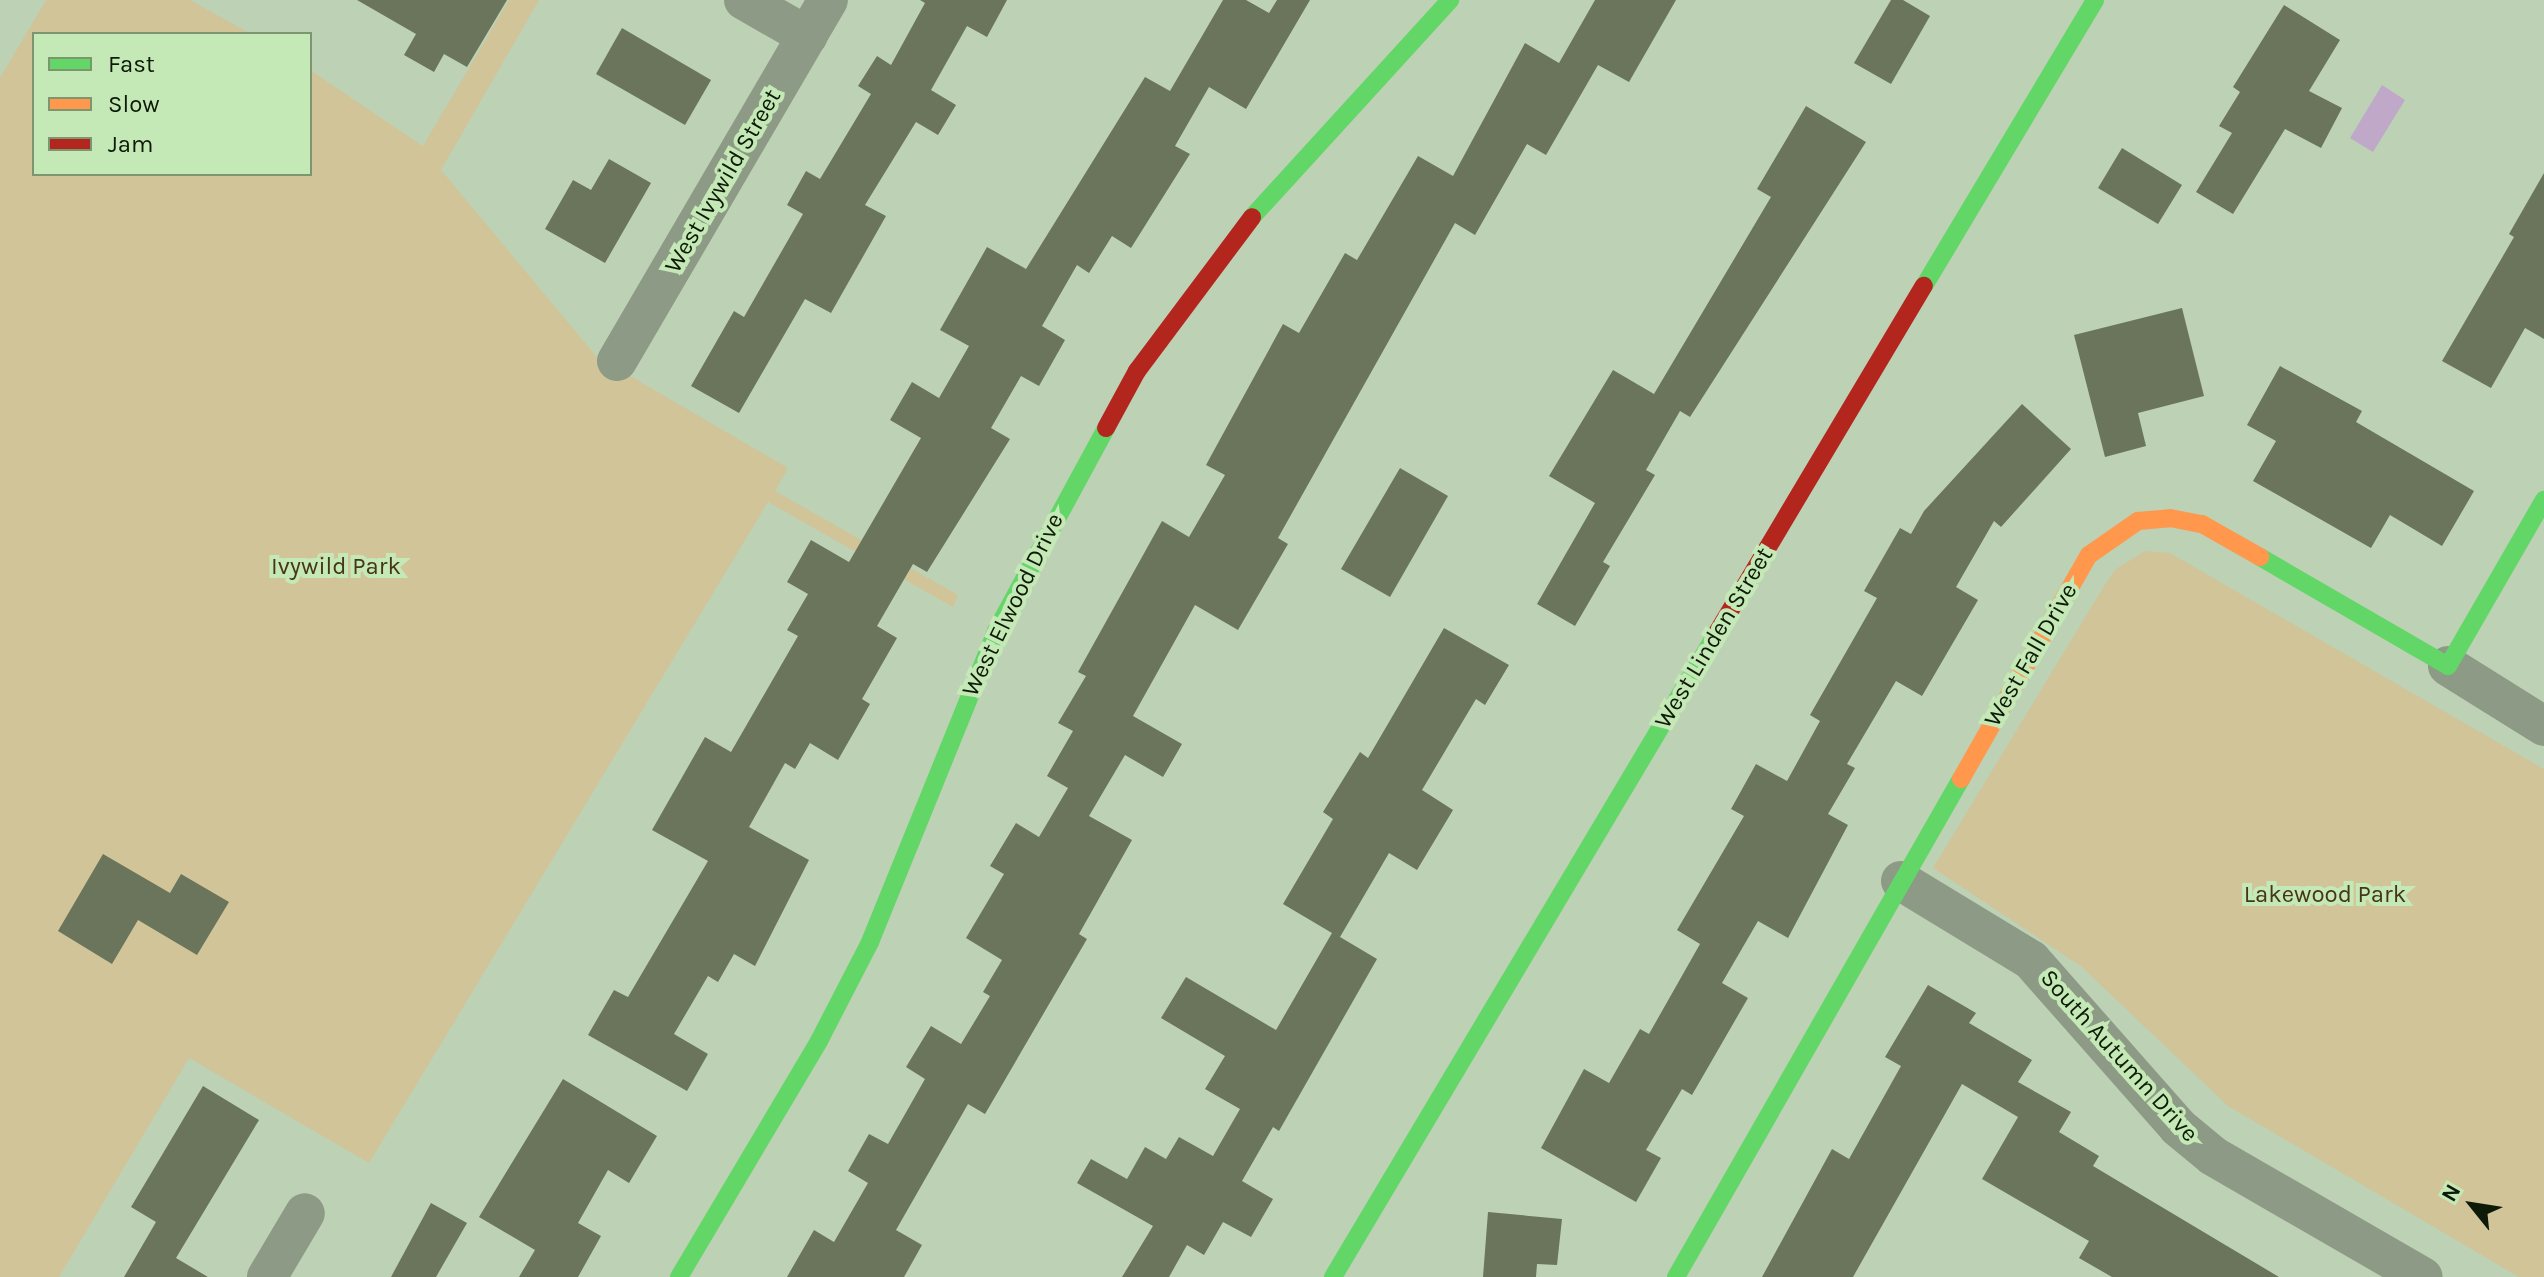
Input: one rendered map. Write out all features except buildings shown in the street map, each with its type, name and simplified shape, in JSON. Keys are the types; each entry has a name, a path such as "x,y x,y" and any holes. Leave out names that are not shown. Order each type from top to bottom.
{"street":[{"path":"744,0 807,36"},
{"name":"West Ivywild Street","path":"617,361 828,0"},
{"name":"West Elwood Drive","path":"679,1277 819,1041 870,942 996,631 1137,371 1244,225 1450,0"},
{"name":"West Linden Street","path":"1333,1277 2095,0"},
{"path":"2544,500 2448,666 2544,726"},
{"name":"West Fall Drive","path":"1676,1277 2089,555 2138,521 2170,518 2202,524 2448,666"},
{"name":"South Autumn Drive","path":"1901,881 2031,960 2178,1127 2213,1156 2423,1277"},
{"path":"267,1277 305,1213"}],"green space":[{"name":"Ivywild Park","path":"46,0 190,0 247,32 32,32 32,176 312,176 312,71 423,146 509,0 539,0 441,170 596,356 788,468 775,491 958,595 953,607 768,502 369,1163 189,1058 59,1277 0,1277 0,78"},
{"name":"Lakewood Park","path":"2145,551 2170,553 2544,769 2544,1277 2519,1277 2228,1106 2082,967 1933,868 2104,586 2116,569"}],"shaded area":[{"path":"2382,85 2405,100 2373,152 2350,138"}],"traffic: fast":[{"path":"1252,217 1450,0"},
{"path":"1924,286 2095,0"},
{"path":"679,1277 819,1041 870,942 996,631 1106,428"},
{"path":"2260,557 2448,666 2544,500"},
{"path":"1333,1277 1718,631"},
{"path":"1676,1277 1961,779"}],"traffic: slow":[{"path":"1961,779 2089,555 2138,521 2170,518 2202,524 2260,557"}],"traffic: jam":[{"path":"1106,428 1137,371 1252,217"},
{"path":"1718,631 1924,286"}]}
